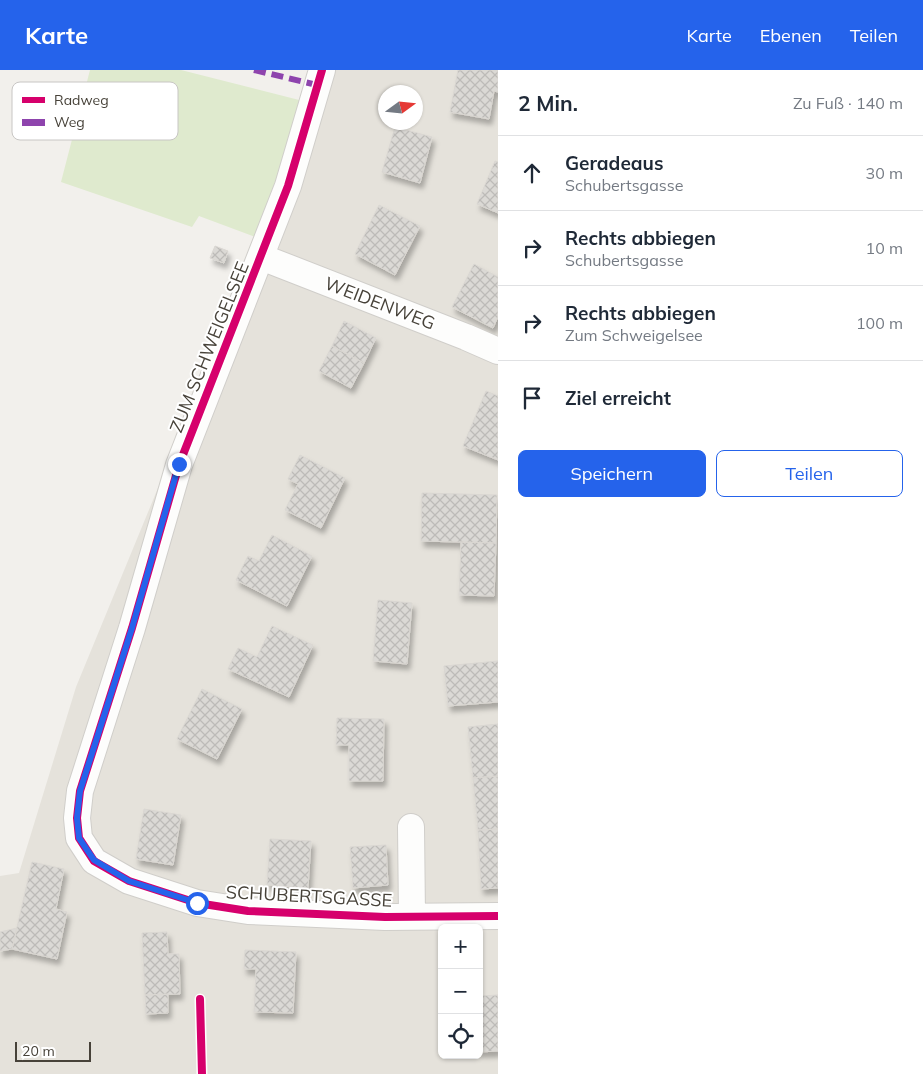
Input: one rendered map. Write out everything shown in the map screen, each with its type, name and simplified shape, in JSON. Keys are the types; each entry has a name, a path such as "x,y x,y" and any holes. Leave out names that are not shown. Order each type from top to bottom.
{"street":[{"name":"ZUM SCHWEIGELSEE","path":"79,838 77,818 80,791 132,628 179,464 288,186 322,70"},
{"name":"WEIDENWEG","path":"261,257 498,351"},
{"name":"SCHUBERTSGASSE","path":"411,828 412,916"},
{"name":"SCHUBERTSGASSE","path":"79,838 94,860 129,881 197,903 248,911 412,916 498,916"}],"shaded area":[{"path":"316,70 498,70 498,1074 0,1074 0,876 19,873 76,687 279,194"}],"green space":[{"path":"90,70 181,70 307,102 261,239 199,216 192,227 61,182 72,140 178,140 178,82 87,82"}],"building":[{"path":"458,70 498,70 498,92 494,91 489,119 450,112"},
{"path":"394,130 406,130 432,137 420,183 382,172"},
{"path":"495,161 498,162 498,213 477,204"},
{"path":"379,205 420,226 395,275 355,254"},
{"path":"215,246 228,251 224,263 210,258"},
{"path":"474,264 498,277 498,317 493,328 452,307"},
{"path":"344,321 376,338 364,363 332,346"},
{"path":"332,346 364,363 351,388 319,371"},
{"path":"486,391 498,396 498,460 463,446"},
{"path":"300,455 345,478 321,528 285,510 298,484 288,479"},
{"path":"422,493 497,495 496,543 421,541"},
{"path":"272,535 312,556 287,606 236,580 248,556 259,561"},
{"path":"461,542 496,543 494,596 459,595"},
{"path":"378,600 412,603 407,664 373,661"},
{"path":"272,626 313,645 289,697 228,669 238,648 257,657"},
{"path":"498,661 498,702 448,706 444,666"},
{"path":"202,689 242,709 217,759 177,739"},
{"path":"337,718 384,719 383,781 349,781 349,745 336,745"},
{"path":"498,724 498,776 473,778 468,727"},
{"path":"498,776 498,829 478,830 473,778"},
{"path":"144,809 181,815 173,865 136,859"},
{"path":"498,829 498,888 481,889 478,830"},
{"path":"270,839 311,841 308,888 267,885"},
{"path":"386,845 388,885 353,888 350,847"},
{"path":"32,862 64,869 56,909 67,912 57,959 12,949"},
{"path":"17,928 12,949 0,951 0,932"},
{"path":"167,932 168,954 179,954 180,994 145,995 142,933"},
{"path":"245,950 296,952 293,1013 254,1012 256,969 244,969"},
{"path":"168,994 168,1013 146,1014 145,995"},
{"path":"498,995 498,1051 483,1052 483,996"}],"marked path":[{"path":"254,70 317,85"}],"cycle path":[{"path":"322,70 288,186 179,465 132,628 80,791 77,818 79,838 94,861 129,881 197,903 248,911 385,917 498,916"},
{"path":"200,999 202,1074"}],"route":[{"path":"179,464 132,628 80,791 77,818 79,838 94,860 129,881 197,903"}]}
